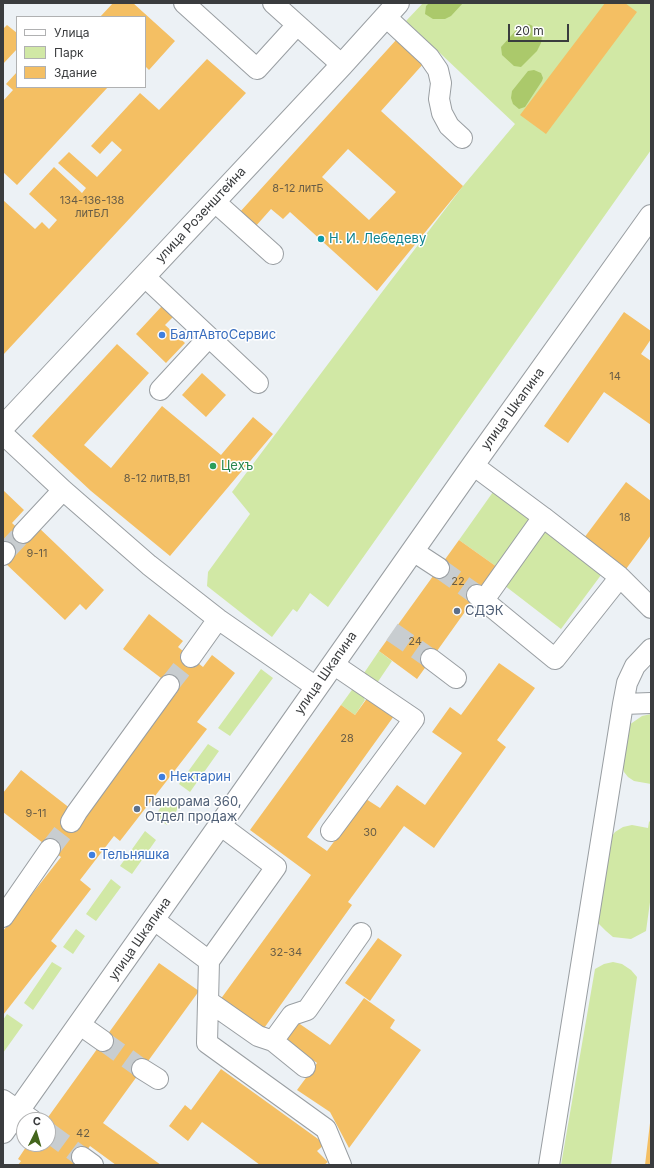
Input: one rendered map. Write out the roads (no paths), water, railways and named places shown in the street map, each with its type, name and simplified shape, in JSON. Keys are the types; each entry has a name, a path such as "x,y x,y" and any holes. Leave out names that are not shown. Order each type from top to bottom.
{"main road":[{"name":"улица Розенштейна","path":"3,427 392,10"},
{"name":"улица Шкапина","path":"3,1132 473,465 651,216"}],"lane":[{"path":"184,3 257,69 297,25"},
{"path":"273,3 342,65"},
{"path":"392,10 438,70 441,83 439,98 442,113 449,126 462,138"},
{"path":"214,201 273,254"},
{"path":"144,276 258,383"},
{"path":"160,390 209,336"},
{"path":"3,434 63,490 149,565 218,618 316,687"},
{"path":"473,465 543,517 620,578 651,608"},
{"path":"23,533 63,490"},
{"path":"543,517 481,598 555,659 620,578"},
{"path":"413,551 439,568"},
{"path":"191,657 218,618"},
{"path":"549,1165 627,683 635,666 651,649"},
{"path":"431,660 456,678"},
{"path":"331,831 414,719 333,664"},
{"path":"71,822 169,685"},
{"path":"623,704 651,704"},
{"path":"220,825 276,867 209,961 207,1043 326,1129 340,1165"},
{"path":"3,917 50,849"},
{"path":"154,919 209,961"},
{"path":"273,1042 292,1015 307,1010 361,933"},
{"path":"208,1001 258,1036 273,1042 305,1067"},
{"path":"79,1024 103,1041"}],"tunnel":[{"path":"5,552 23,533"},
{"path":"439,568 477,595"},
{"path":"392,632 431,659"},
{"path":"169,685 191,657"},
{"path":"50,849 71,822"},
{"path":"103,1041 142,1069"},
{"path":"56,1138 82,1157"}],"place":[{"name":"Н. И. Лебедеву","path":"321,239"},
{"name":"БалтАвтоСервис","path":"162,335"},
{"name":"Цехъ","path":"213,466"},
{"name":"СДЭК","path":"457,611"},
{"name":"Нектарин","path":"162,777"},
{"name":"Панорама 360, Отдел продаж","path":"137,809"},
{"name":"Тельняшка","path":"92,855"}]}
